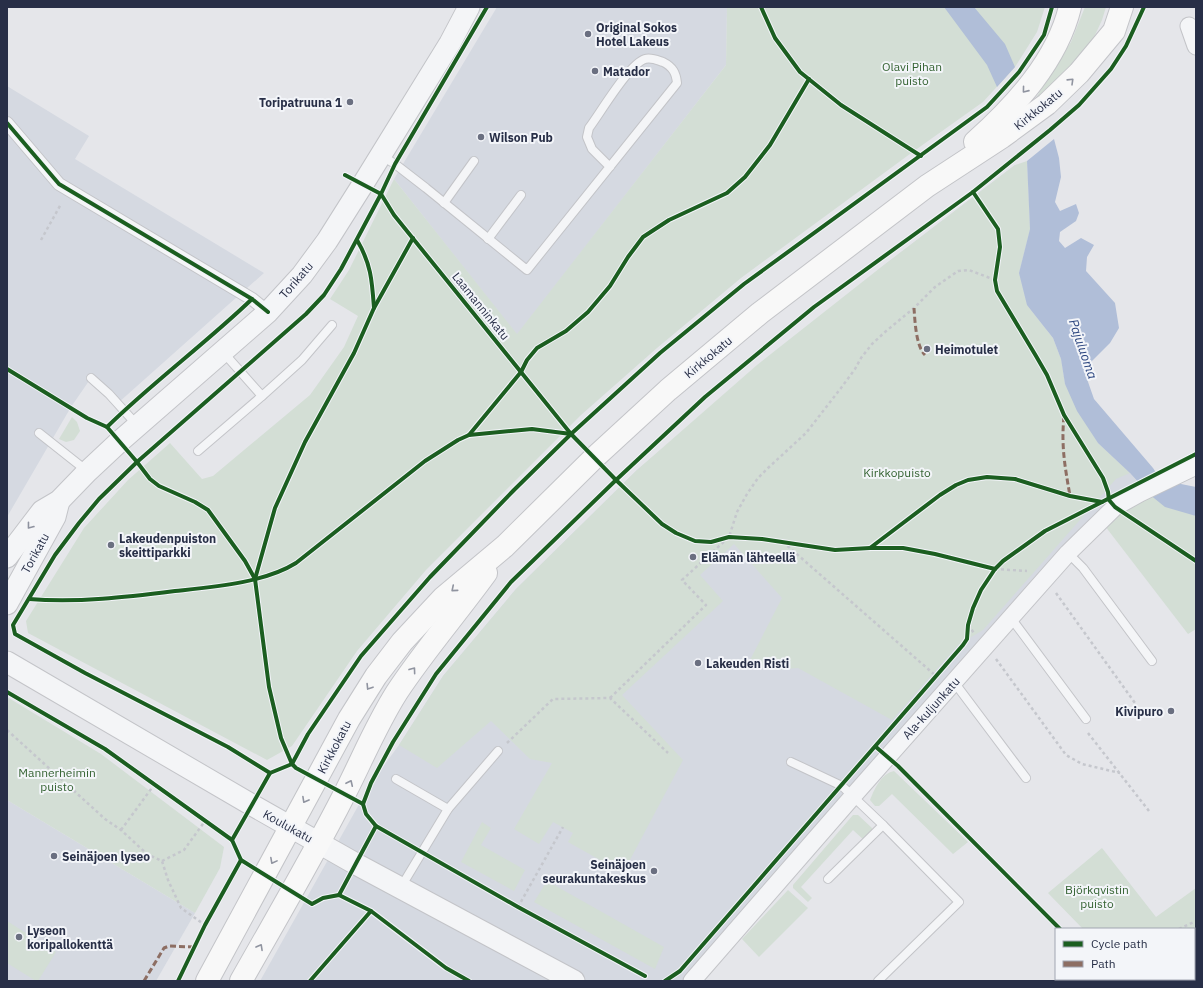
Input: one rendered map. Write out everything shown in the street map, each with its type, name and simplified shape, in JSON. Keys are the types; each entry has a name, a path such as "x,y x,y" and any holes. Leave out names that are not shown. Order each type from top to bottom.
{"main road":[{"name":"Kirkkokatu","path":"927,186 993,126 1026,89 1049,56 1066,20 1070,7"},
{"name":"Kirkkokatu","path":"207,981 350,719 376,676 402,642 443,598 505,546 594,458 668,390 760,313 927,186 1002,137 1047,104 1079,73 1114,31 1122,7"},
{"name":"Kirkkokatu","path":"242,981 344,795 369,741 397,693 505,546"}],"street":[{"name":"Torikatu","path":"7,558 42,511 59,501 88,471 138,425 268,312 302,275 327,241 381,155 450,43 469,7"},
{"path":"1189,26 1196,46"},
{"path":"7,123 59,184 252,299 268,312"},
{"name":"Ala-kuljunkatu","path":"692,981 1068,553 1115,507 1167,479 1196,466"},
{"name":"Torikatu","path":"7,604 55,517 59,501"},
{"name":"Koulukatu","path":"7,662 291,827 400,888 574,981"}],"lane":[{"path":"381,155 395,164 527,270 610,167 677,83 676,73 670,65 655,59 647,58 639,62 630,71 590,128 587,137 592,149 610,167"},
{"path":"444,203 474,161"},
{"path":"488,239 521,195"},
{"path":"198,451 302,360 332,324"},
{"path":"223,352 262,396"},
{"path":"91,378 109,394 138,425"},
{"path":"39,433 88,471"},
{"path":"1068,553 1083,568 1152,661"},
{"path":"1011,618 1086,719"},
{"path":"954,682 1026,778"},
{"path":"400,888 448,809 498,751"},
{"path":"791,762 842,786 959,902 878,981"},
{"path":"396,778 448,809"},
{"path":"828,879 883,825"}],"path":[{"path":"41,240 68,190"},
{"path":"498,751 553,699 610,698 706,605 682,580 729,537 737,512 758,478 806,433 818,419 872,344 914,308 935,287 958,271 969,270 995,280"},
{"path":"996,273 996,285"},
{"path":"717,540 729,537 736,538"},
{"path":"776,541 796,544"},
{"path":"783,542 937,676"},
{"path":"991,574 999,565"},
{"path":"987,567 1034,572 1054,590 1135,703"},
{"path":"967,632 970,619"},
{"path":"968,625 994,656 1066,755 1082,764 1120,774"},
{"path":"932,682 941,671"},
{"path":"610,698 668,753"},
{"path":"1086,719 1086,730 1149,811"},
{"path":"7,730 105,819 121,830 148,854 162,861 168,880 181,908 205,925"},
{"path":"148,781 161,790"},
{"path":"121,830 154,785"},
{"path":"199,817 210,825"},
{"path":"162,861 184,850 205,821"},
{"path":"518,906 563,827"},
{"path":"512,903 525,910"},
{"path":"203,931 209,919"},
{"path":"1181,928 1196,921"}],"shaded area":[{"path":"497,7 727,7 726,65 517,335 394,179"},
{"path":"7,86 89,136 75,159 264,273 118,403 91,378 71,407 7,517"},
{"path":"1015,165 1027,165 1030,229 1019,273 1061,359 1065,384 1130,473 1143,488 1115,507 685,981 260,981 371,783 399,745 443,676 516,589 637,470 883,266"},
{"name":"Seinäjoen lyseo","path":"7,800 195,913 156,981 7,981"}],"green space":[{"name":"Olavi Pihan puisto","path":"727,7 1045,7 1037,32 1015,67 983,102 741,278 657,348 581,415 426,570 357,651 292,746 267,760 28,633 26,621 84,528 128,480 170,443 202,479 213,476 310,395 344,347 358,316 330,299 349,270 394,179 517,334 726,65"},
{"path":"1085,7 1106,7 1102,20 1089,48 1056,82 1034,101 1071,42"},
{"name":"Kirkkopuisto","path":"1027,161 1030,229 1019,273 1027,305 1053,338 1061,359 1065,384 1098,443 1130,473 1116,479 983,630 958,645 892,720 798,668 772,670 749,662 782,598 734,544 700,575 723,601 622,695 683,760 623,873 568,842 573,833 553,822 539,844 514,829 552,763 530,759 491,721 437,768 399,745 443,676 516,589 637,470 757,365 880,268 1015,165"},
{"path":"72,417 77,422 80,431 74,440 66,442 59,439"},
{"path":"1149,494 1196,516 1196,629 1188,634 1105,526"},
{"name":"Mannerheimin puisto","path":"7,697 101,754 224,847 220,868 195,913 7,800"},
{"path":"894,771 968,842 953,854 892,794 879,806 875,806 870,800 876,786 885,775"},
{"path":"853,815 858,815 872,828 873,833 865,841 853,830 801,887 812,898 808,902 793,888 793,885"},
{"path":"482,822 491,828 481,845 525,870 514,891 461,862"},
{"name":"Björkqvistin puisto","path":"1102,848 1156,917 1196,888 1196,981 1133,980 1195,980 1195,928 1082,928 1048,893"},
{"path":"547,881 664,947 655,969 534,902"},
{"path":"788,890 808,908 759,957 742,939"},
{"name":"Lyseon koripallokenttä","path":"7,921 56,952 38,981 7,963"}],"water":[{"path":"944,7 974,7 1005,44 1015,67 997,87 987,65"},
{"name":"Pajuluoma","path":"1054,139 1059,158 1061,177 1055,202 1060,211 1076,204 1079,213 1076,221 1060,232 1059,241 1065,248 1081,238 1094,245 1087,257 1086,271 1115,303 1119,328 1110,343 1092,361 1087,379 1094,399 1153,468 1161,480 1196,487 1196,516 1165,507 1149,494 1130,473 1098,443 1077,411 1065,384 1061,359 1053,338 1027,305 1019,273 1030,229 1027,161"}],"marked path":[{"path":"914,308 918,340 925,355"},
{"path":"1064,416 1063,447 1070,496"},
{"path":"144,981 164,948 169,946 194,947"}],"cycle path":[{"path":"270,773 228,747 85,673 15,634 13,625 55,555 99,499 137,462 306,314 324,295 341,269 381,194 395,164 487,7"},
{"path":"761,7 775,38 800,72 841,105 921,156"},
{"path":"469,981 446,968 371,911 339,895 323,898 312,904 241,860 232,840 270,773 292,764 308,734 361,656 430,577 514,490 571,434 660,353 744,284 987,107 1019,72 1044,35 1052,7"},
{"path":"363,804 371,783 393,742 436,674 511,582 616,480 705,397 814,307 973,192 1079,105 1111,69 1126,46 1144,7"},
{"path":"469,435 521,372 527,360 537,348 566,331 588,312 610,286 628,257 643,237 669,220 727,193 745,177 770,145 809,79"},
{"path":"7,123 59,184 252,299 268,312"},
{"name":"Laamanninkatu","path":"345,175 381,194 394,215 571,434 662,524 676,533 695,541 711,542 729,537 762,539 835,550 903,548 935,554 995,569"},
{"path":"973,192 998,229 1000,247 995,280 997,291 1047,375 1064,415 1103,478 1109,500 1115,507 1196,561"},
{"path":"255,579 275,508 305,442 354,353 374,308 413,238"},
{"path":"357,240 362,249 370,272 374,308"},
{"path":"107,427 142,394 216,332 252,299"},
{"path":"7,369 87,418 107,427 150,479 159,486 195,502 208,510 245,561 255,579 269,687 281,738 292,764 296,768 363,804 366,814 376,826 518,907 645,976"},
{"path":"29,599 84,600 121,597 222,586 254,580 283,570 296,563 425,461 458,440 469,435 532,429 571,434"},
{"path":"665,981 680,971 963,645 967,639 968,625 973,608 981,590 995,569 1003,561 1045,531 1196,454"},
{"path":"870,548 940,495 956,485 968,480 987,477 1015,479 1070,496 1102,502"},
{"path":"7,692 105,749 232,840"},
{"path":"876,747 898,766 1059,928"},
{"path":"339,895 376,826"},
{"path":"178,981 205,925 241,860"},
{"path":"310,981 371,911"}],"place":[{"name":"Original Sokos Hotel Lakeus","path":"588,34"},
{"name":"Matador","path":"595,71"},
{"name":"Toripatruuna 1","path":"350,102"},
{"name":"Wilson Pub","path":"481,137"},
{"name":"Heimotulet","path":"927,349"},
{"name":"Lakeudenpuiston skeittiparkki","path":"111,545"},
{"name":"Elämän lähteellä","path":"693,557"},
{"name":"Lakeuden Risti","path":"698,663"},
{"name":"Kivipuro","path":"1171,711"},
{"name":"Seinäjoen lyseo","path":"54,856"},
{"name":"Seinäjoen seurakuntakeskus","path":"654,871"},
{"name":"Lyseon koripallokenttä","path":"19,937"}]}
